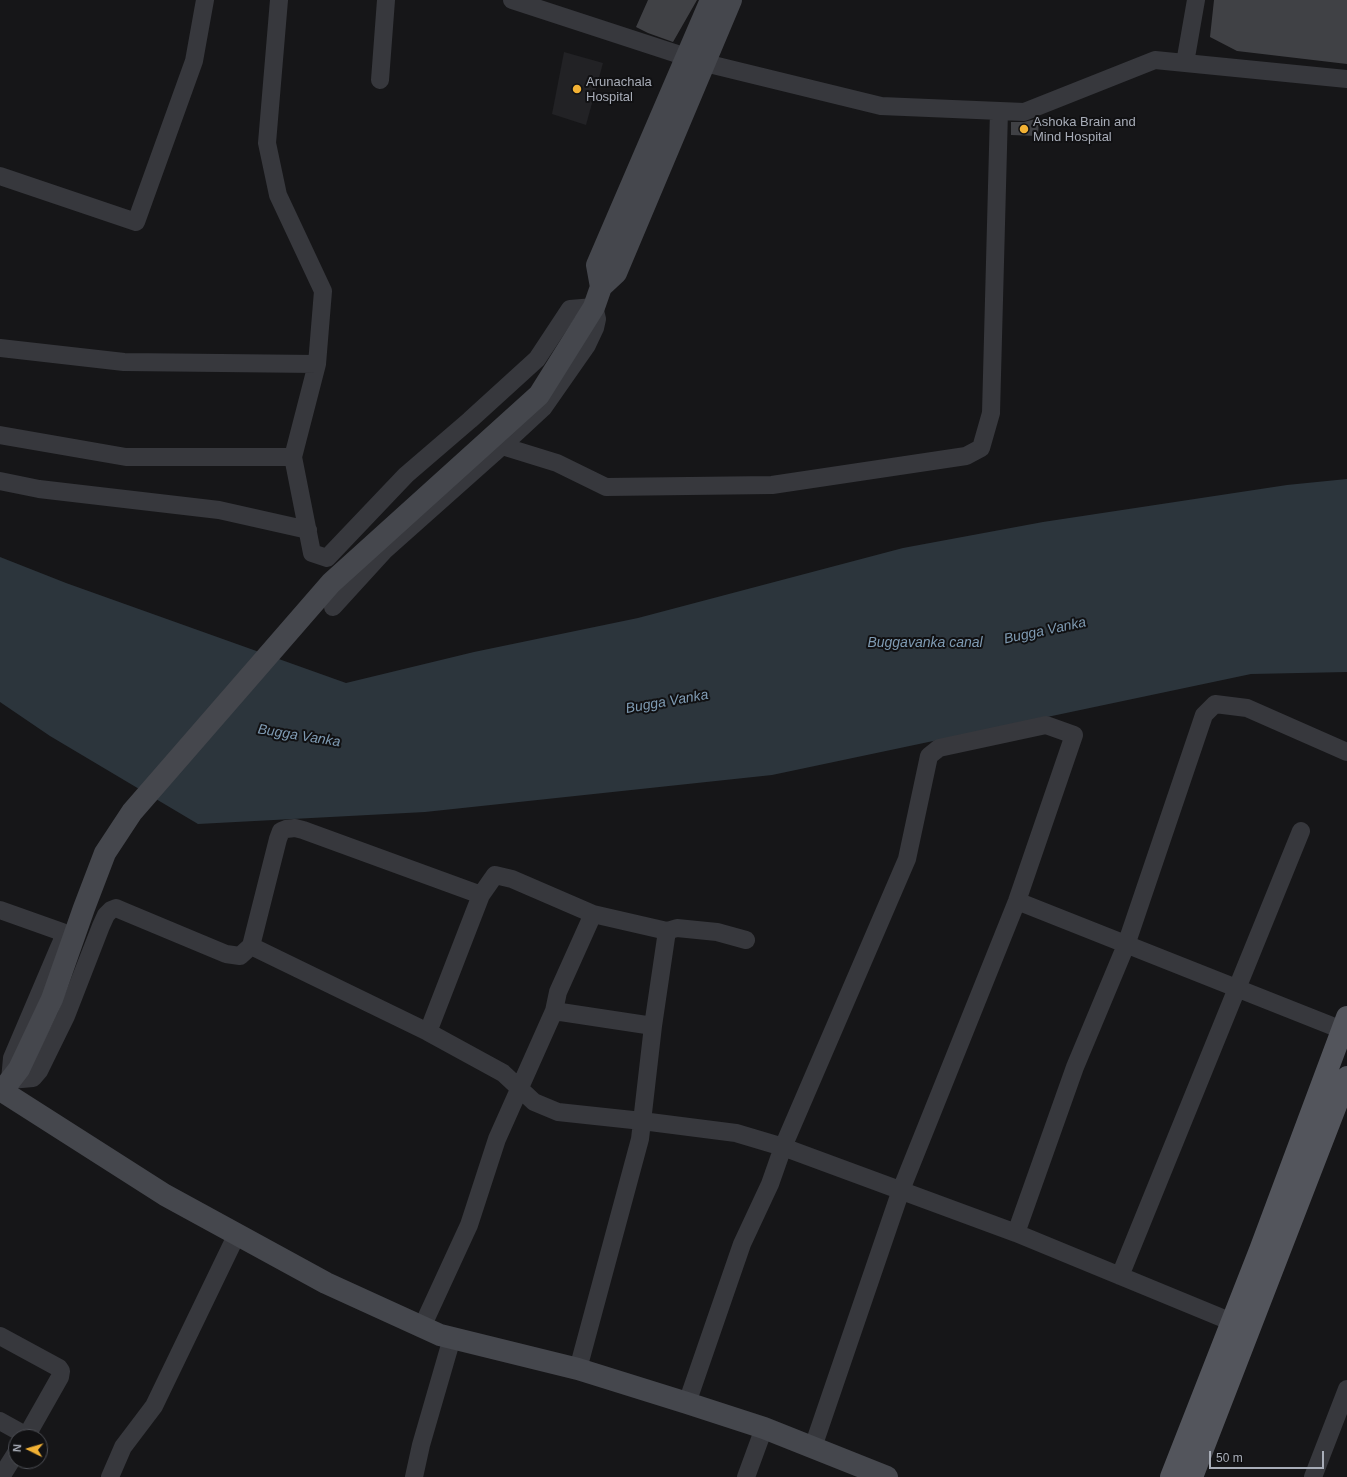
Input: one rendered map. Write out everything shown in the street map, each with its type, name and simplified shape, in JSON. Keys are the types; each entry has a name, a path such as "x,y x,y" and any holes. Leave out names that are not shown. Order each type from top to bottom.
{"main road":[{"path":"711,0 696,60 616,273 601,287 594,307 539,395 331,583 132,812 105,853 52,999 18,1069 4,1087 165,1195 326,1284 440,1335 578,1368 764,1428 887,1477"},
{"path":"696,60 730,0"},
{"path":"1171,1477 1345,1027"},
{"path":"1192,1477 1347,1077"}],"street":[{"path":"0,176 136,222 194,61 205,0"},
{"path":"279,0 267,143 278,195 323,291 317,364 293,457 312,553 328,558 406,475 470,420 537,358 570,309 594,307 597,319 595,328 587,345 543,408 386,550 333,607"},
{"path":"380,80 386,0"},
{"path":"512,0 696,60 880,106 1024,112 1155,60 1347,79"},
{"path":"1186,63 1196,0"},
{"path":"502,446 557,463 606,487 772,486 966,456 981,448 991,413 999,111"},
{"path":"0,348 124,362 317,364"},
{"path":"0,435 126,457 293,457"},
{"path":"0,481 38,489 219,510 308,530"},
{"path":"1016,1233 1075,1067 1126,945 1204,715 1215,704 1247,708 1347,752"},
{"path":"687,1403 742,1244 770,1184 783,1146 907,859 929,756 939,748 1046,725 1074,735 1017,901 900,1190 813,1447"},
{"path":"4,1087 33,1078 39,1071 66,1016 101,926 106,915 111,910 116,908 226,954 240,956 251,946 281,831 295,828 303,830 481,895"},
{"path":"1120,1276 1301,831"},
{"path":"428,1032 481,895 495,875 512,879 593,914 666,932 677,928 717,932 746,940"},
{"path":"1017,901 1237,989 1345,1027"},
{"path":"0,910 62,932 62,941 12,1058 4,1087"},
{"path":"422,1326 469,1226 497,1139 554,1011 558,992 593,914"},
{"path":"578,1368 640,1139 666,932"},
{"path":"251,946 428,1032 504,1073 534,1102 558,1112 736,1133 783,1146 1016,1233 1232,1322"},
{"path":"554,1011 653,1026"},
{"path":"110,1477 123,1447 154,1406 236,1234"},
{"path":"0,1336 59,1368 61,1371 60,1377 30,1429"},
{"path":"414,1477 420,1445 452,1338"},
{"path":"1313,1477 1347,1389"},
{"path":"0,1420 15,1429"},
{"path":"746,1477 764,1428"},
{"path":"1,1477 8,1466"}],"shaded area":[{"name":"Arunachala Hospital","path":"564,52 603,63 586,125 552,114"}],"water":[{"name":"Buggavanka canal","path":"1347,479 1347,672 1251,674 772,775 425,812 198,824 50,736 0,702 0,557 66,583 346,683 474,652 638,618 903,548 1043,522 1287,485"}],"building":[{"path":"648,0 697,0 673,42 636,27"},
{"path":"1214,0 1347,0 1347,64 1237,51 1210,37"},
{"path":"1039,118 1038,136 1011,135 1011,122 1024,122"}],"place":[{"name":"Arunachala Hospital","path":"577,89"},
{"name":"Ashoka Brain and Mind Hospital","path":"1024,129"}],"water label":[{"name":"Bugga Vanka","path":"1045,631"},
{"name":"Bugga Vanka","path":"667,702"},
{"name":"Bugga Vanka","path":"299,736"}]}
